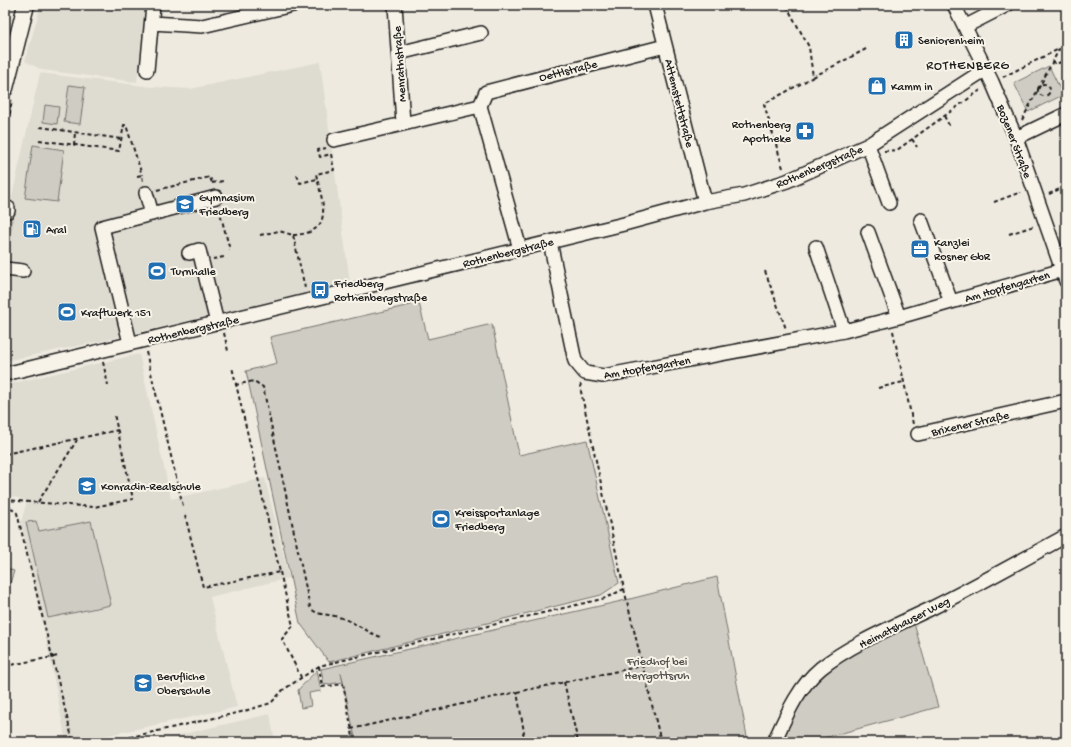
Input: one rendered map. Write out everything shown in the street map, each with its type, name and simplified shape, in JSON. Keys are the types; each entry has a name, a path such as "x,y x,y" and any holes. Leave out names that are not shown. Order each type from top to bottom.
{"main road":[{"path":"5,88 26,5"}],"street":[{"path":"147,70 153,5"},
{"path":"152,22 202,26 293,5"},
{"name":"Menrathstraße","path":"395,5 403,123"},
{"name":"Attemstettstraße","path":"655,5 705,202"},
{"name":"Bozener Straße","path":"954,5 966,26 1016,138 1065,273"},
{"path":"966,26 1007,5"},
{"path":"399,53 481,33"},
{"name":"Oettlstraße","path":"480,106 486,92 665,46"},
{"name":"Rothenbergstraße","path":"5,374 550,242 705,202 744,195 870,151 986,69"},
{"path":"334,140 480,106 520,249"},
{"path":"1016,138 1066,114"},
{"path":"870,151 889,202"},
{"path":"146,192 152,214"},
{"path":"130,343 102,227 216,197"},
{"name":"Am Hopfengarten","path":"921,220 951,302"},
{"path":"868,232 895,319"},
{"path":"550,242 575,361 585,373"},
{"path":"816,247 844,331"},
{"path":"189,253 199,250 219,323"},
{"path":"5,269 23,272"},
{"name":"Am Hopfengarten","path":"585,373 603,376 844,331 895,319 951,302 1065,273"},
{"name":"Brixener Straße","path":"918,434 1066,401"},
{"name":"Heimatshauser Weg","path":"774,742 787,714 804,686 821,669 865,641 969,589 1066,536"}],"path":[{"path":"5,20 9,5"},
{"path":"786,5 809,47 813,76"},
{"path":"1016,138 1022,119 1066,36"},
{"path":"787,181 764,104 813,76 866,49"},
{"path":"870,151 897,150 992,82 1058,50"},
{"path":"1052,61 1056,64 1066,60"},
{"path":"1047,85 1050,91 1048,95 1041,96 1038,93 1038,87 1047,85"},
{"path":"944,116 950,127"},
{"path":"39,140 119,151 124,125 126,125 146,192 210,177 212,183"},
{"path":"40,128 121,139"},
{"path":"74,145 76,132"},
{"path":"912,139 917,147"},
{"path":"260,235 279,231 293,235 312,232 320,225 324,215 316,174 334,170 331,154 320,157 318,150 321,149"},
{"path":"137,176 142,175"},
{"path":"297,175 300,183 317,179"},
{"path":"994,202 1066,186"},
{"path":"223,222 230,250"},
{"path":"1009,234 1046,222"},
{"path":"293,235 308,301"},
{"path":"216,259 224,257"},
{"path":"766,271 790,341"},
{"name":"Brixener Straße","path":"895,319 903,382 911,420 918,434"},
{"path":"219,323 228,351"},
{"path":"144,340 183,506"},
{"path":"100,351 108,385"},
{"path":"232,367 235,385 293,626 282,639 301,678"},
{"path":"585,373 580,387 624,589 661,742"},
{"path":"235,385 254,381 263,387 310,607 318,614 346,619 365,631 381,637"},
{"path":"878,388 903,382"},
{"path":"5,500 94,507 133,498 114,414"},
{"path":"5,454 77,440 118,430"},
{"path":"38,502 77,440"},
{"path":"5,504 17,513 73,742"},
{"path":"186,516 203,588 280,572"},
{"path":"108,742 241,712 271,703 283,690 318,666 606,598 624,589"},
{"path":"5,666 58,656"},
{"path":"318,666 322,687 342,684 354,742"},
{"path":"351,729 642,666"},
{"path":"564,682 578,742"},
{"path":"517,692 524,732 520,742"}],"shaded area":[{"path":"41,5 145,5 137,82 42,70 25,61"},
{"name":"Gymnasium Friedberg","path":"320,62 350,283 101,341 5,361 5,200 11,201 40,73 152,87 190,89"},
{"name":"Konradin-Realschule","path":"139,354 171,499 265,478 289,578 210,597 237,707 77,742 66,742 21,522 27,501 5,494 5,385"},
{"path":"270,714 275,742 149,742"}],"green space":[{"path":"1049,66 1063,95 1028,112 1014,83"},
{"path":"69,85 85,87 80,124 64,122"},
{"path":"45,105 59,107 57,124 43,122"},
{"path":"33,145 64,150 57,202 25,198"},
{"name":"Kreissportanlage Friedberg","path":"419,303 428,339 492,324 519,455 587,440 619,583 601,595 329,662 300,623 246,371 277,363 270,337"},
{"path":"36,521 39,531 91,521 111,605 48,618 26,522"},
{"path":"5,568 14,571 5,599"},
{"name":"Friedhof bei Herrgottsruh","path":"717,577 748,742 356,742 343,682 324,685 321,669 626,600"},
{"path":"913,620 938,707 809,742 779,742 804,696 815,682 848,656"},
{"path":"317,670 321,691 309,693 311,706 301,708 298,690"}],"tunnel":[{"path":"5,231 8,211"}],"place":[{"name":"Seniorenheim","path":"904,40"},
{"name":"Kamm in","path":"877,86"},
{"name":"Rothenberg Apotheke","path":"805,131"},
{"name":"Gymnasium Friedberg","path":"185,204"},
{"name":"Aral","path":"32,229"},
{"name":"Kanzlei Rosner GbR","path":"920,249"},
{"name":"Turnhalle","path":"157,271"},
{"name":"Friedberg Rothenbergstraße","path":"320,290"},
{"name":"Kraftwerk 151","path":"67,312"},
{"name":"Konradin-Realschule","path":"87,486"},
{"name":"Kreissportanlage Friedberg","path":"441,519"},
{"name":"Berufliche Oberschule","path":"143,683"}],"district":[{"name":"ROTHENBERG","path":"968,64"}]}
